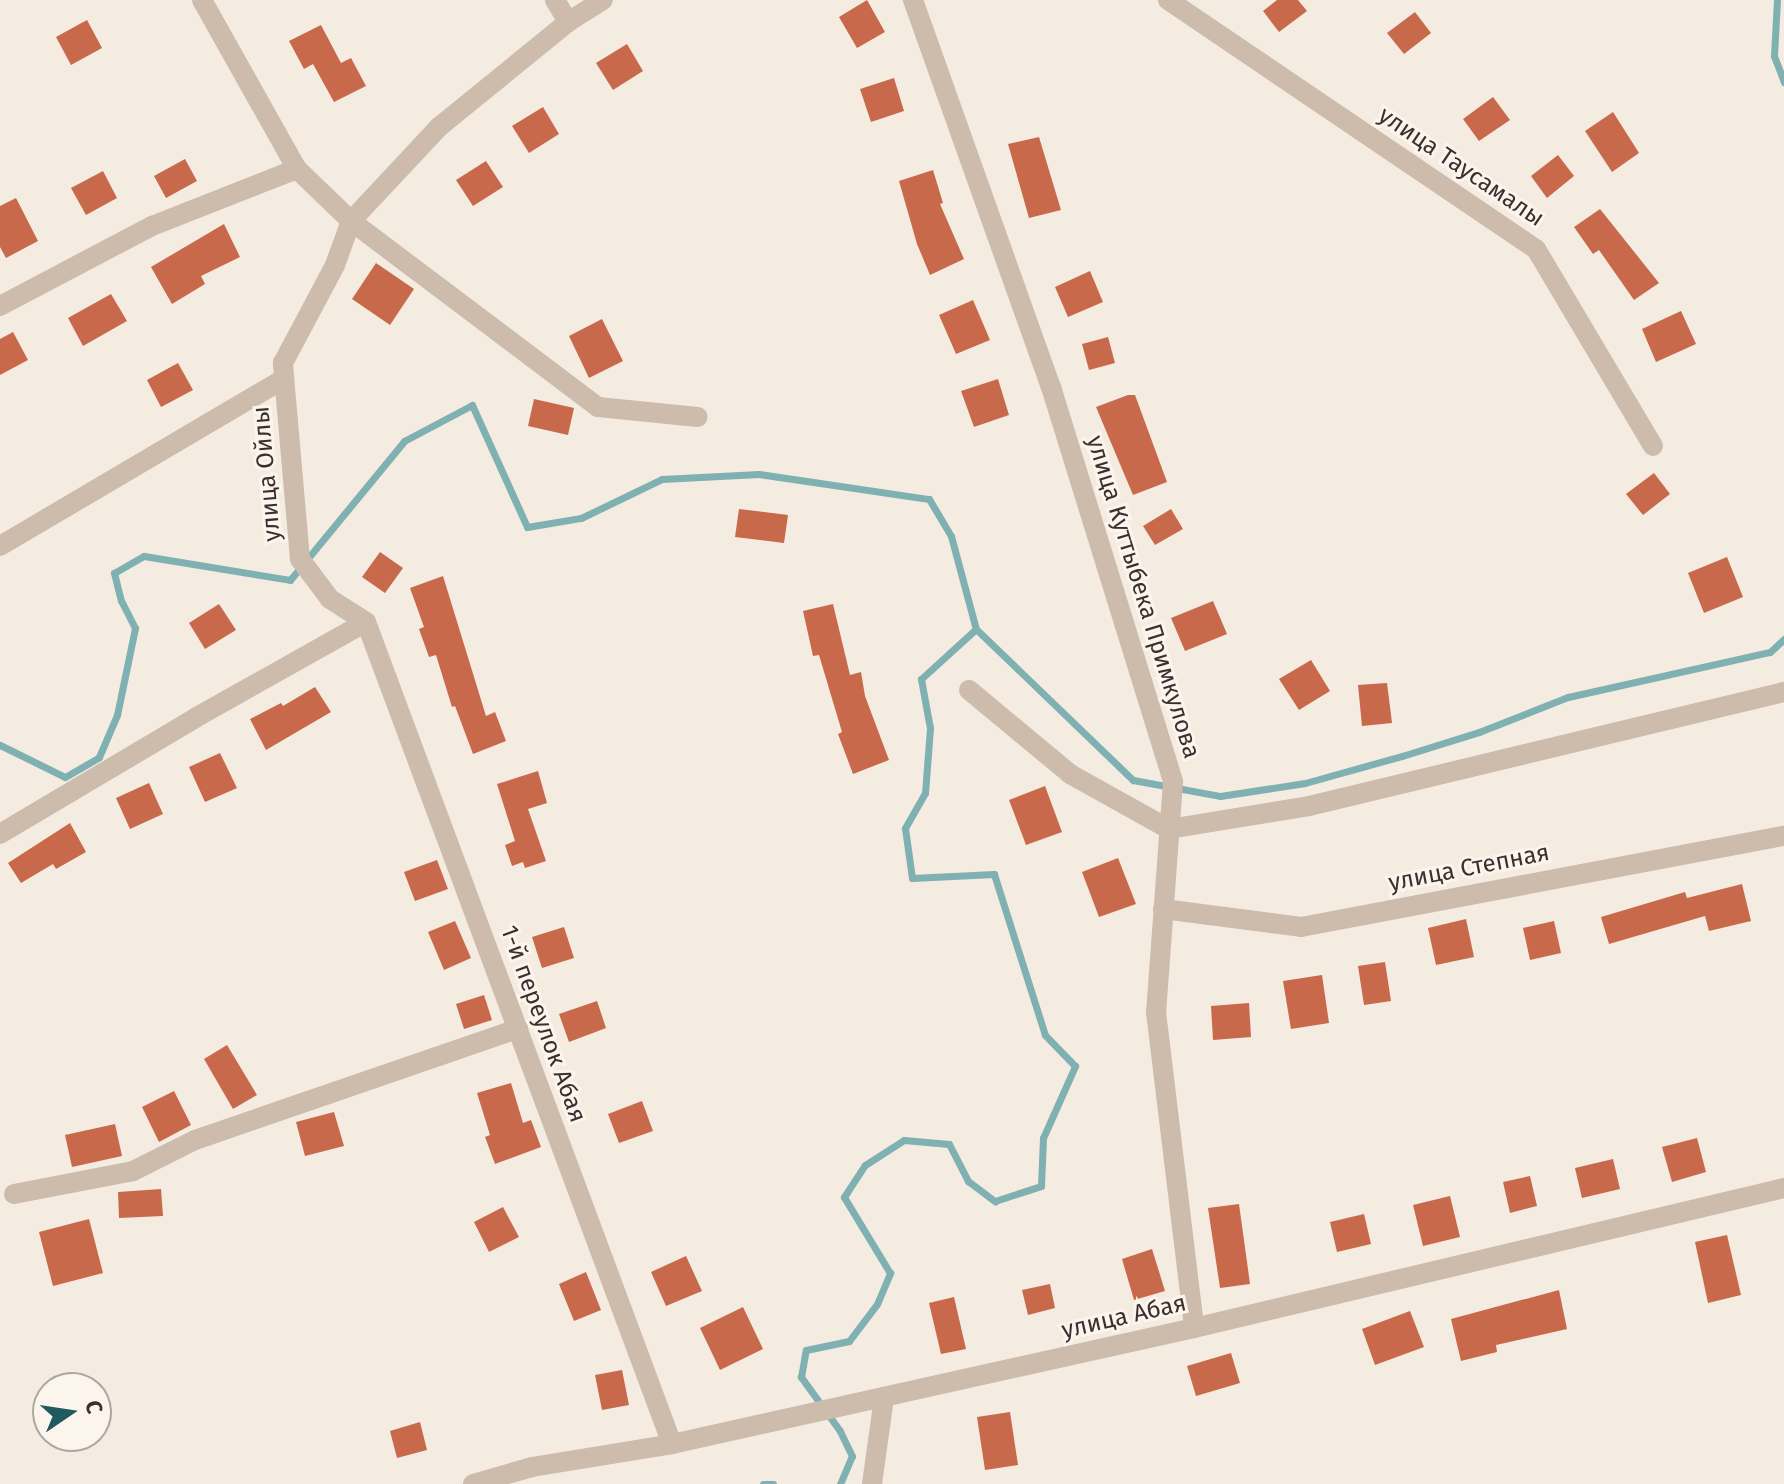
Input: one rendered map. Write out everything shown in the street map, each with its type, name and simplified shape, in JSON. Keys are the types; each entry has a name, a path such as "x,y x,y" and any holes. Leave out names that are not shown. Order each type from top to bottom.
{"street":[{"path":"202,0 297,169 351,221 598,407 698,417"},
{"path":"555,0 568,22"},
{"name":"улица Ойлы","path":"366,622 330,599 300,559 283,363 335,265 351,221 439,127 568,22 603,0"},
{"name":"улица Куттыбека Примкулова","path":"913,0 1051,387 1173,782 1156,1012 1194,1328"},
{"name":"улица Таусамалы","path":"1168,0 1536,249 1653,446"},
{"path":"0,306 152,226 297,169"},
{"path":"0,546 284,379"},
{"path":"0,834 195,718 366,622"},
{"name":"1-й переулок Абая","path":"366,622 672,1444"},
{"path":"969,690 1070,774 1169,829 1309,806 1784,692"},
{"name":"улица Степная","path":"1163,909 1301,927 1784,836"},
{"path":"14,1194 133,1171 195,1140 518,1029"},
{"name":"улица Абая","path":"473,1484 532,1467 672,1444 1194,1328 1784,1188"},
{"path":"872,1484 884,1397"}],"building":[{"path":"867,0 885,32 857,48 839,17"},
{"path":"1277,0 1298,0 1307,11 1279,32 1263,11"},
{"path":"1415,12 1431,33 1404,54 1387,33"},
{"path":"87,20 102,48 71,65 56,37"},
{"path":"321,25 341,63 351,58 366,86 334,102 313,64 304,69 289,41"},
{"path":"627,44 643,71 613,90 596,63"},
{"path":"894,78 904,111 871,122 860,89"},
{"path":"1493,97 1510,120 1479,141 1463,119"},
{"path":"543,107 559,134 529,153 512,126"},
{"path":"1613,112 1639,153 1612,172 1585,131"},
{"path":"1039,137 1061,210 1029,218 1008,144"},
{"path":"1558,155 1574,176 1547,198 1531,176"},
{"path":"185,159 197,181 166,198 154,176"},
{"path":"486,161 503,187 473,206 456,180"},
{"path":"933,170 943,203 940,204 964,259 930,275 917,244 899,181"},
{"path":"103,171 117,198 86,215 71,188"},
{"path":"16,198 38,241 6,258 0,247 0,206"},
{"path":"1600,209 1659,283 1634,300 1599,250 1593,254 1574,227"},
{"path":"224,224 240,257 201,276 205,284 172,304 151,267"},
{"path":"376,263 414,289 390,325 352,299"},
{"path":"1090,271 1103,302 1068,317 1055,287"},
{"path":"111,294 127,321 83,346 68,318"},
{"path":"973,300 990,340 956,354 939,315"},
{"path":"1681,311 1696,344 1656,362 1642,329"},
{"path":"602,319 623,361 589,378 569,336"},
{"path":"13,332 28,360 0,375 0,339"},
{"path":"1108,337 1115,363 1089,370 1082,344"},
{"path":"178,363 193,390 161,407 147,380"},
{"path":"998,379 1009,415 974,427 961,391"},
{"path":"1135,395 1167,482 1133,495 1096,407"},
{"path":"534,399 574,408 568,435 528,426"},
{"path":"1654,473 1670,494 1643,515 1626,494"},
{"path":"739,509 788,515 784,543 735,537"},
{"path":"1171,509 1183,529 1155,545 1143,526"},
{"path":"380,552 403,568 385,593 362,577"},
{"path":"1727,557 1743,597 1704,613 1688,573"},
{"path":"443,576 486,716 495,712 506,741 473,754 455,706 452,707 436,655 429,657 419,629 424,627 410,588"},
{"path":"1213,601 1227,634 1185,651 1171,618"},
{"path":"219,604 236,630 205,649 189,623"},
{"path":"833,604 850,675 861,672 865,696 889,760 853,774 838,734 842,732 819,655 813,656 803,611"},
{"path":"1311,660 1330,691 1299,710 1279,679"},
{"path":"1387,683 1392,723 1362,726 1358,685"},
{"path":"315,687 331,712 266,750 250,719 281,703 283,706"},
{"path":"220,753 237,788 205,802 189,767"},
{"path":"538,771 547,803 528,809 546,861 525,868 523,862 512,866 505,845 515,841 497,784"},
{"path":"149,783 163,814 130,829 116,798"},
{"path":"1045,786 1062,832 1026,845 1009,800"},
{"path":"70,823 86,852 56,869 53,864 21,883 8,863"},
{"path":"1118,858 1136,904 1099,917 1082,872"},
{"path":"437,860 448,889 415,901 404,872"},
{"path":"1742,884 1751,921 1709,931 1705,916 1609,944 1601,917 1685,892 1687,898"},
{"path":"1466,919 1474,957 1436,965 1428,928"},
{"path":"455,921 471,958 444,970 428,932"},
{"path":"1554,921 1561,953 1530,960 1523,928"},
{"path":"564,927 574,958 542,968 532,937"},
{"path":"1385,962 1391,1001 1364,1005 1358,966"},
{"path":"1322,975 1329,1023 1291,1029 1283,981"},
{"path":"484,995 492,1020 464,1029 456,1004"},
{"path":"597,1001 606,1028 569,1042 559,1014"},
{"path":"1249,1003 1251,1037 1213,1040 1211,1006"},
{"path":"227,1045 257,1095 233,1109 204,1059"},
{"path":"511,1083 523,1123 531,1120 541,1147 495,1164 485,1137 490,1135 477,1093"},
{"path":"174,1091 191,1125 159,1142 142,1107"},
{"path":"642,1101 653,1131 619,1143 608,1114"},
{"path":"334,1112 344,1146 305,1156 296,1122"},
{"path":"115,1124 122,1156 72,1167 65,1135"},
{"path":"1697,1138 1706,1172 1672,1182 1662,1147"},
{"path":"1613,1159 1620,1189 1582,1198 1575,1168"},
{"path":"1530,1176 1537,1206 1510,1213 1503,1182"},
{"path":"161,1189 163,1216 119,1218 118,1192"},
{"path":"1450,1196 1460,1237 1423,1246 1413,1205"},
{"path":"1239,1204 1250,1284 1220,1288 1208,1208"},
{"path":"503,1207 519,1237 489,1252 474,1222"},
{"path":"1364,1214 1371,1244 1337,1252 1330,1222"},
{"path":"89,1219 103,1273 53,1286 39,1232"},
{"path":"1727,1235 1741,1295 1708,1303 1695,1242"},
{"path":"1152,1249 1165,1291 1134,1300 1122,1259"},
{"path":"686,1256 702,1291 666,1306 651,1272"},
{"path":"586,1272 601,1310 574,1321 559,1284"},
{"path":"1050,1284 1055,1308 1028,1315 1022,1290"},
{"path":"1559,1290 1567,1329 1496,1345 1497,1352 1461,1361 1451,1319"},
{"path":"954,1297 966,1349 941,1354 929,1303"},
{"path":"743,1307 763,1349 720,1370 700,1328"},
{"path":"1410,1311 1424,1347 1375,1365 1362,1329"},
{"path":"1231,1353 1240,1383 1196,1396 1187,1366"},
{"path":"622,1370 629,1405 602,1410 595,1375"},
{"path":"1010,1412 1018,1465 985,1470 977,1417"},
{"path":"420,1422 427,1450 397,1458 390,1431"}],"waterway":[{"path":"1777,0 1774,56 1784,82"},
{"path":"0,745 65,777 99,757 117,715 135,628 121,601 114,573 144,556 290,580 404,441 472,405 527,527 581,518 662,479 759,474 929,499 951,536 976,629 1133,780 1220,796 1305,783 1402,756 1479,732 1568,697 1770,652 1784,639"},
{"path":"840,1484 852,1456 840,1431 801,1377 806,1350 849,1341 877,1304 890,1273 844,1197 865,1165 904,1140 949,1144 968,1181 995,1201 1041,1186 1043,1138 1075,1066 1045,1035 994,874 912,878 905,828 925,793 930,728 921,679 976,629"},
{"path":"763,1484 773,1484"}]}
